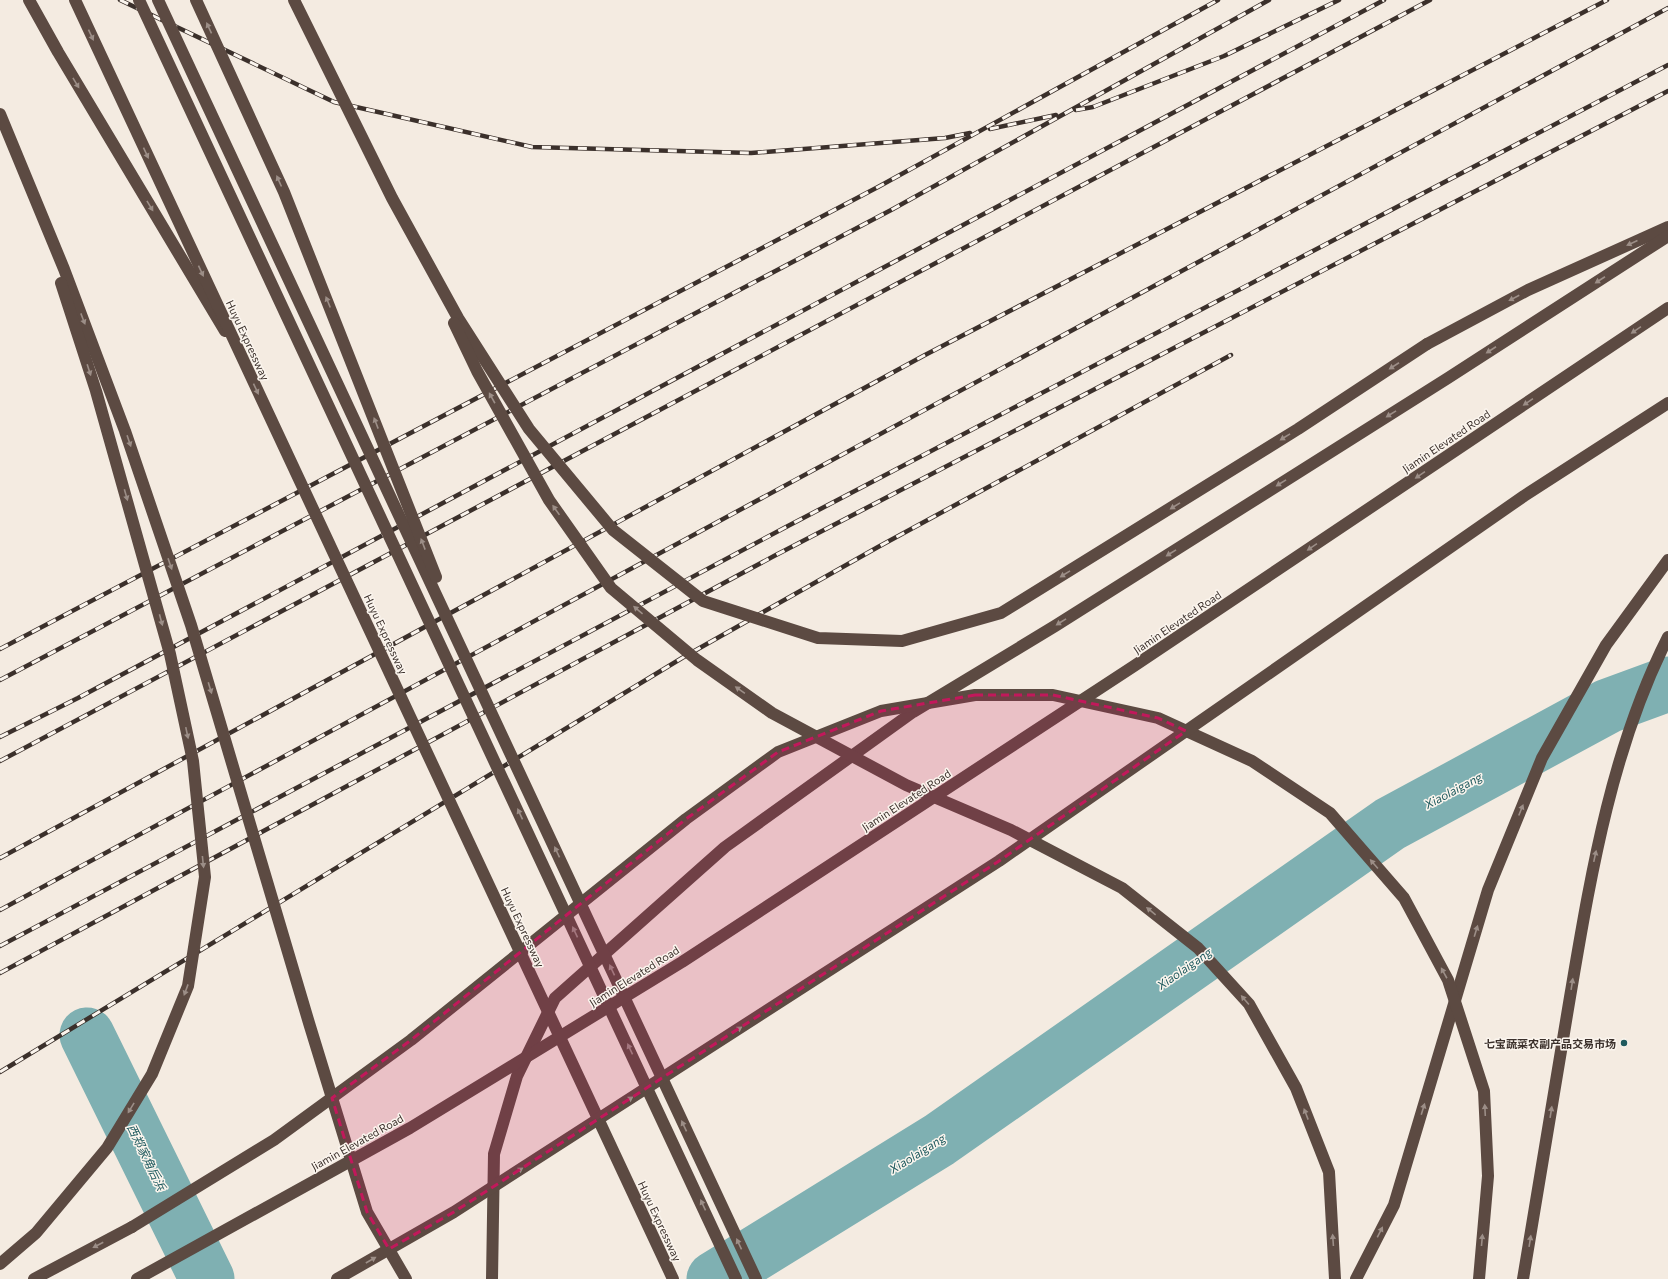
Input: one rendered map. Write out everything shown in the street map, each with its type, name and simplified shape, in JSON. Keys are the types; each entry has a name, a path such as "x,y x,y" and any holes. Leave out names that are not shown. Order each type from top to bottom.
{"highway":[{"path":"29,0 58,52 246,365"},
{"name":"Huyu Expressway","path":"75,0 673,1279"},
{"path":"139,0 736,1279"},
{"path":"158,0 756,1279"},
{"path":"196,0 284,192 478,684"},
{"path":"294,0 477,371 549,500 611,588 697,660 772,713 906,785 1011,830 1122,888 1198,948 1249,1004 1296,1088 1329,1172 1335,1279"},
{"path":"0,1264 36,1233 107,1148 152,1074 188,986 205,877 193,761 170,654 96,392 52,253 2,118"},
{"path":"2,118 64,269 125,431 191,624 306,1015 368,1212 406,1279"},
{"path":"392,198 458,318 529,429 613,530 703,602 818,638 902,641 1002,613 1298,429 1427,344 1528,290 1668,227"},
{"path":"492,1279 494,1154 517,1076 554,998 725,847 913,712 1055,626 1441,383 1668,236"},
{"name":"Jiamin Elevated Road","path":"137,1279 410,1128 682,962 1127,671 1668,308"},
{"path":"337,1279 454,1212 999,861 1524,496 1668,403"},
{"path":"1356,1279 1394,1205 1488,890 1542,758 1606,645 1668,560"},
{"path":"1523,1279 1586,900 1605,812 1630,726 1668,637"},
{"path":"34,1279 132,1227 274,1140 411,1040 686,819 778,752 881,711 975,695 1053,695 1158,718 1252,762 1330,813 1404,898 1448,980 1484,1091 1488,1176 1479,1279"}],"highlighted area":[{"path":"975,695 1053,695 1158,718 1186,731 999,861 454,1212 389,1249 367,1212 332,1098 411,1040 686,819 778,752 881,711"}],"waterway":[{"name":"Xiaolaigang","path":"714,1279 939,1140 1390,824 1608,706 1668,684"},
{"name":"西郑家角后浜","path":"87,1035 207,1279"}],"railway":[{"path":"120,0 334,102 532,147 751,153 945,138 970,133"},
{"path":"0,649 878,187 1218,0"},
{"path":"0,680 893,209 1269,0"},
{"path":"1076,110 1093,107 1224,56 1339,0"},
{"path":"0,737 78,698 1384,0"},
{"path":"0,761 1430,0"},
{"path":"0,858 925,355 1607,0"},
{"path":"0,910 1668,8"},
{"path":"0,946 786,527 1668,65"},
{"path":"0,973 774,556 1668,91"},
{"path":"990,129 1056,115"},
{"path":"0,1072 682,658 878,547 1231,355"}],"place":[{"name":"七宝蔬菜农副产品交易市场","path":"1624,1043"}]}
